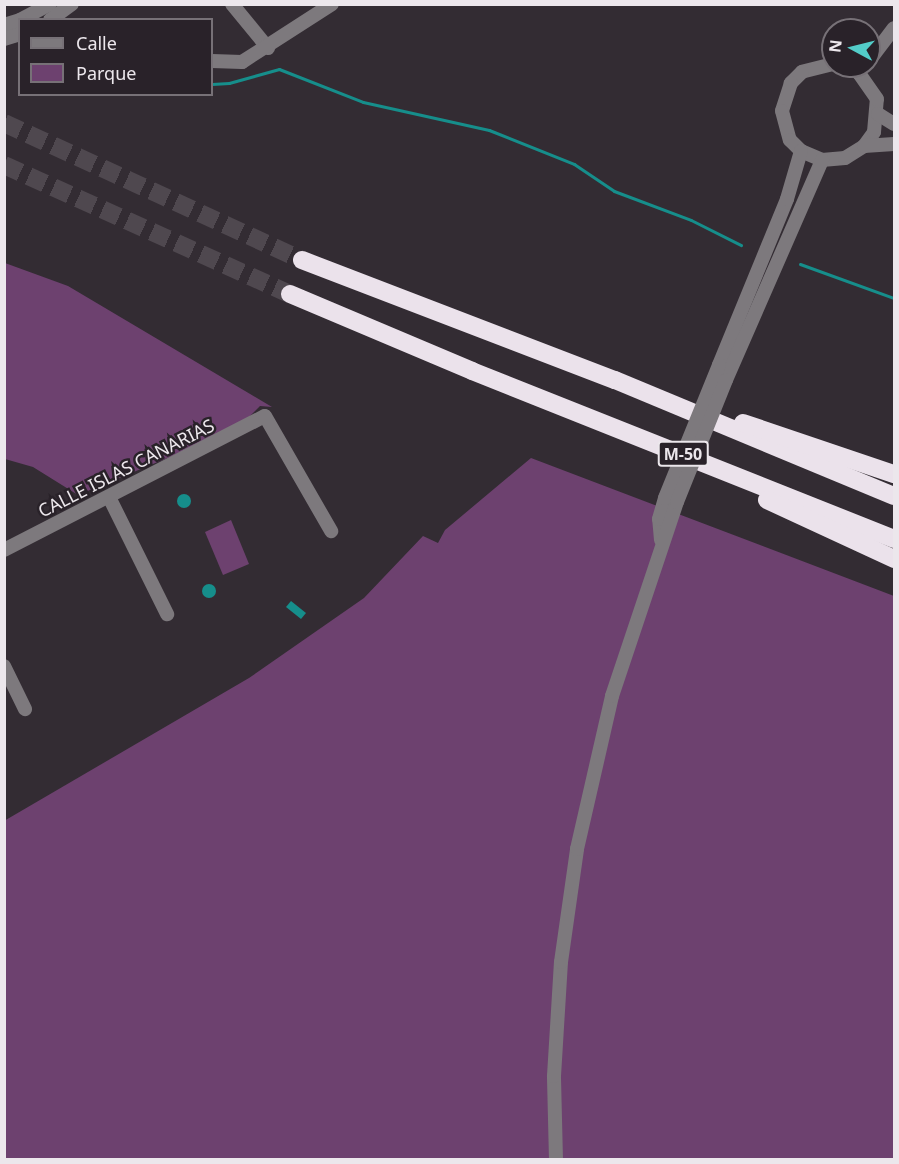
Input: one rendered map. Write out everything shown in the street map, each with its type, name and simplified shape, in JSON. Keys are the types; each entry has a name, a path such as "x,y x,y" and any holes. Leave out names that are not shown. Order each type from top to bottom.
{"highway":[{"name":"M-50","path":"302,261 615,380 894,496"},
{"name":"M-50","path":"290,294 472,371 894,539"},
{"path":"472,371 531,401 741,488 894,559"},
{"path":"615,380 894,474"}],"street":[{"path":"33,18 53,15 72,4"},
{"path":"232,4 268,48"},
{"path":"213,62 242,62 268,48 332,4"},
{"path":"881,45 894,28"},
{"path":"821,67 802,72 784,96 784,126 801,151 822,160 844,158 864,146 874,132 878,114 873,92 866,78"},
{"path":"878,114 894,124"},
{"path":"864,146 894,144"},
{"path":"556,1160 554,1076 561,962 577,849 600,740 661,542 671,500 719,365 787,199 801,151"},
{"path":"671,500 822,160"},
{"name":"CALLE ISLAS CANARIAS","path":"4,550 265,416 331,531"},
{"path":"109,497 167,614"},
{"path":"4,666 26,709"}],"green space":[{"path":"5,263 68,286 272,407 260,406 248,418 182,452 78,495 33,467 5,459"},
{"path":"531,458 894,596 894,1159 5,1159 4,821 249,678 364,598 423,536 438,543 445,530"},
{"path":"231,520 249,564 223,575 205,532"}],"water":[{"path":"181,494 187,494 191,501 187,508 181,508 177,504 177,498"},
{"path":"206,584 212,584 216,591 212,598 206,598 202,594 202,588"},
{"path":"291,601 306,613 301,619 286,607"}],"waterway":[{"path":"213,84 229,83 279,69 363,102 489,130 574,164 614,191 691,220 741,245"},
{"path":"800,264 894,298"}],"tunnel":[{"path":"4,123 302,260"},
{"path":"4,165 290,294"}]}
